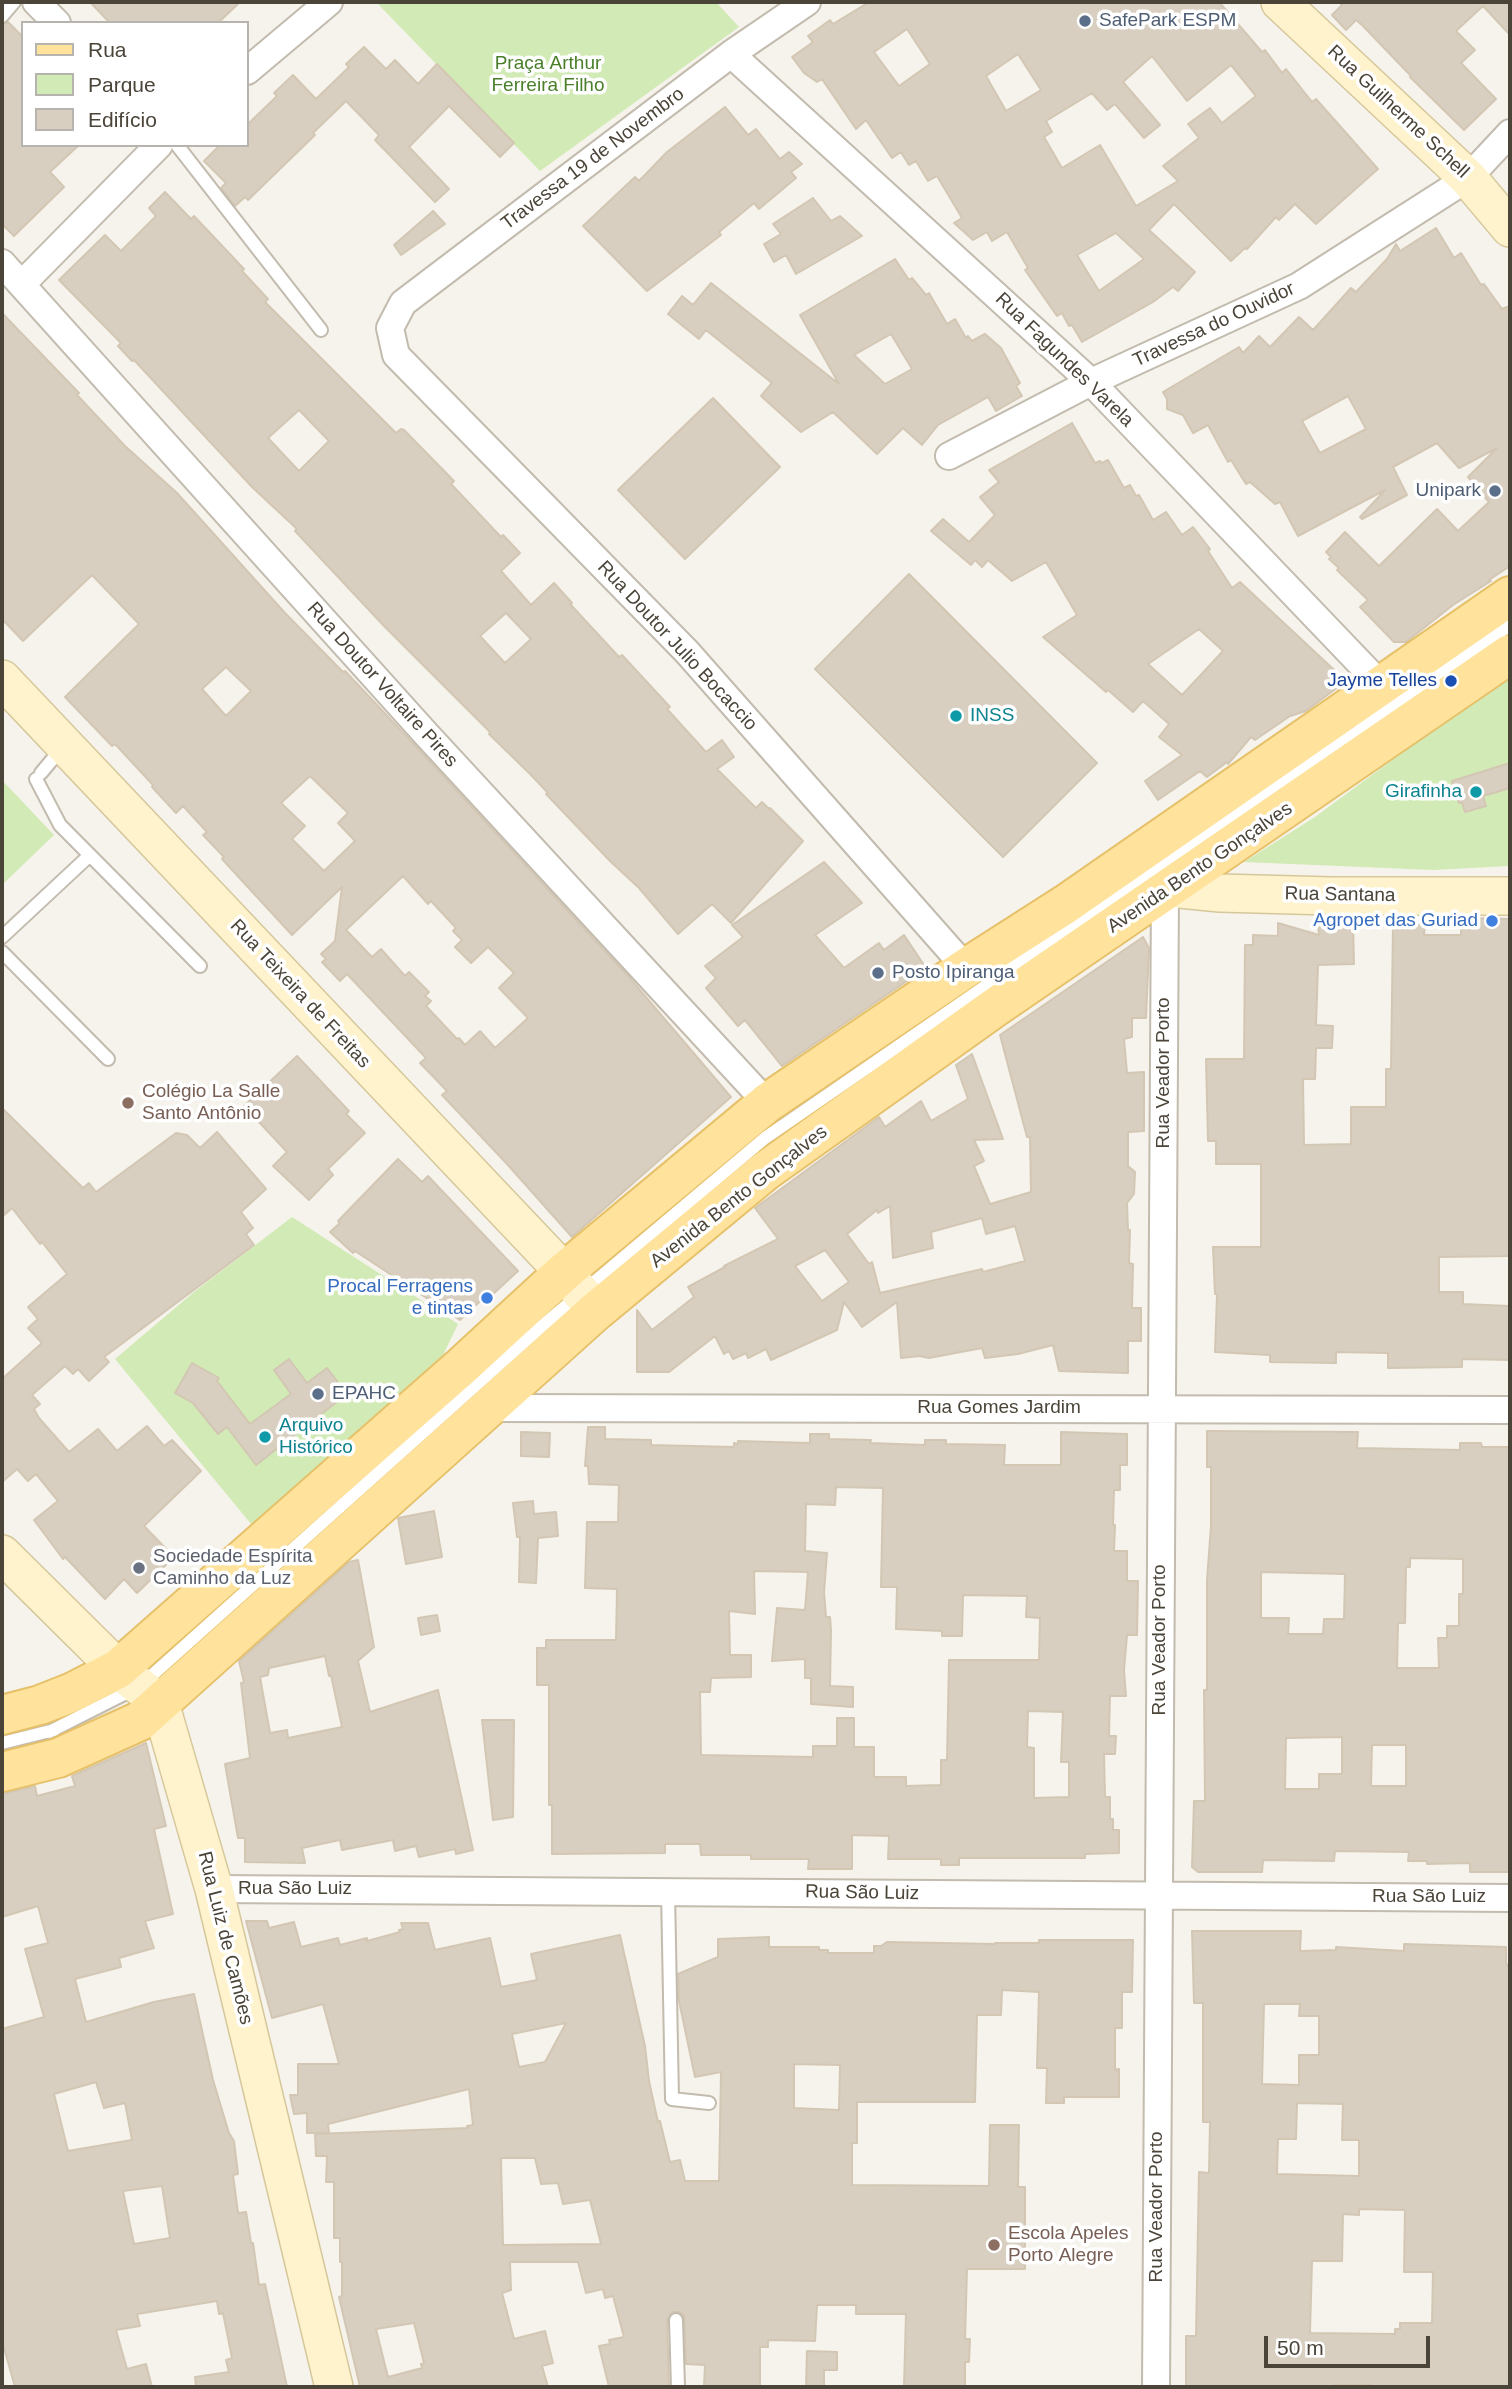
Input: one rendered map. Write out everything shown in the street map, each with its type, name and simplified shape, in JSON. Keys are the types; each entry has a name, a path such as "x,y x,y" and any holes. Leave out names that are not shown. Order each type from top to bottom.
{"main road":[{"name":"Avenida Bento Gonçalves","path":"2,1714 40,1705 74,1692 138,1692 488,1408 580,1292 767,1103 1077,896 1510,596"},
{"name":"Avenida Bento Gonçalves","path":"2,1772 58,1758 140,1721 138,1692 452,1375 764,1172 994,1008 1510,654"}],"street":[{"path":"36,2 55,21"},
{"path":"248,70 329,2"},
{"name":"Travessa 19 de Novembro","path":"390,328 402,303 731,54 807,2"},
{"name":"Rua Guilherme Schell","path":"1280,2 1468,177 1510,228"},
{"name":"Rua Fagundes Varela","path":"731,54 1091,382 1380,684"},
{"name":"Travessa do Ouvidor","path":"949,456 1091,382 1299,286 1468,177 1510,133"},
{"path":"22,284 157,147"},
{"name":"Rua Doutor Voltaire Pires","path":"2,263 416,724 767,1103"},
{"name":"Rua Doutor Julio Bocaccio","path":"390,328 396,355 687,652 966,968"},
{"name":"Rua Teixeira de Freitas","path":"2,679 580,1292"},
{"name":"Rua Santana","path":"1168,890 1317,896 1510,896"},
{"name":"Rua Veador Porto","path":"1156,2387 1168,890"},
{"name":"Rua Gomes Jardim","path":"488,1408 1510,1410"},
{"name":"Rua Luiz de Camões","path":"2,1553 138,1692 214,1889 334,2387"},
{"name":"Rua São Luiz","path":"214,1889 1510,1898"}],"lane":[{"path":"2,16 15,2"},
{"path":"179,147 321,330"},
{"path":"580,1292 765,1138 1510,625"},
{"path":"64,745 39,776 60,824 200,965"},
{"path":"2,937 90,855"},
{"path":"966,968 1079,922"},
{"path":"994,1008 1079,922"},
{"path":"2,952 108,1059"},
{"path":"49,1732 138,1692"},
{"path":"49,1732 138,1692"},
{"path":"2,1743 111,1716"},
{"path":"668,1891 672,2099 709,2103"},
{"path":"677,2320 678,2387"}],"green space":[{"name":"Praça Arthur Ferreira Filho","path":"376,2 716,2 739,27 540,171"},
{"path":"1510,673 1510,866 1433,870 1244,862 1315,817"},
{"path":"2,780 54,835 2,885"},
{"path":"292,1217 458,1324 434,1374 256,1530 115,1359 194,1292"}],"building":[{"path":"90,2 240,2 220,21 108,21"},
{"path":"869,2 1219,2 1262,52 1265,50 1282,73 1286,69 1312,102 1316,99 1378,169 1316,224 1295,204 1279,220 1276,217 1247,249 1231,261 1174,204 1149,230 1195,272 1178,291 1173,287 1153,302 1082,342 1062,313 1057,316 1025,270 1028,268 1007,232 992,241 987,232 973,240 954,223 962,218 937,176 928,181 916,161 909,165 901,152 892,158 866,120 856,129 822,79 817,82 804,73 792,57 813,42 808,36 830,20 833,24","holes":["907,29 930,64 899,86 874,52","1018,54 1041,90 1006,111 986,76","1152,56 1187,101 1231,65 1256,96 1222,123 1210,108 1188,124 1199,138 1163,166 1178,181 1136,206 1100,145 1062,168 1044,137 1052,132 1046,121 1092,93 1107,110 1115,104 1144,138 1160,125 1123,82","1116,233 1144,259 1099,291 1077,255"]},
{"path":"1339,2 1510,2 1510,35 1483,6 1456,31 1475,50 1461,63 1496,99 1464,130 1362,25 1356,20 1346,30 1332,15 1342,5"},
{"path":"8,22 21,35 21,147 77,147 50,172 64,187 14,236 2,224 2,25"},
{"path":"364,47 386,69 395,60 418,84 437,64 514,143 500,157 449,106 409,147 449,189 435,202 375,140 379,135 346,101 248,200 245,197 235,206 221,188 226,183 204,161 218,147 248,147 248,124 277,96 274,93 293,75 316,99 349,67 346,64"},
{"path":"725,107 748,135 756,129 780,159 789,152 802,164 791,172 796,178 759,209 754,203 719,232 721,235 647,291 583,226 635,177 639,181 667,152"},
{"path":"165,192 191,219 194,216 244,269 242,271 268,299 265,302 396,433 404,430 454,481 451,484 501,537 503,535 520,553 501,571 531,605 554,583 619,657 622,655 670,707 667,709 706,752 722,740 734,757 717,769 756,808 762,802 803,841 731,923 712,904 678,934 639,888 384,626 295,531 297,529 252,487 118,346 121,343 59,280 105,235 121,251 156,216 149,208","holes":["299,410 329,441 299,471 268,438","506,613 531,639 505,663 480,636"]},
{"path":"813,198 831,221 840,216 862,236 796,274 786,255 774,262 764,244 781,234 773,224"},
{"path":"433,211 445,224 401,255 394,245"},
{"path":"1436,228 1454,258 1461,253 1481,285 1484,284 1502,309 1510,306 1510,566 1453,605 1406,642 1394,642 1360,607 1368,600 1337,570 1339,568 1326,552 1345,532 1379,566 1437,509 1458,531 1489,502 1468,477 1497,448 1459,468 1437,443 1393,467 1407,495 1362,519 1360,517 1385,490 1298,536 1280,502 1275,504 1250,482 1246,484 1231,460 1228,462 1208,425 1193,433 1183,415 1167,409 1167,399 1163,392 1239,347 1243,353 1259,336 1270,347 1299,317 1313,330 1351,288 1356,292 1387,259 1396,244 1400,251","holes":["1348,396 1366,429 1320,453 1302,421"]},
{"path":"895,259 909,280 912,278 926,295 929,293 947,324 955,319 966,338 968,336 972,341 985,334 1001,348 1020,383 1016,386 1022,396 996,411 988,397 938,425 922,445 903,428 877,454 833,412 801,432 761,396 772,383 706,330 699,339 668,314 682,296 693,305 711,283 839,384 800,315","holes":["891,334 912,369 885,384 854,355"]},
{"path":"2,313 79,393 77,395 125,446 177,493 285,613 409,739 628,976 731,1097 572,1237 442,1095 447,1091 420,1063 426,1058 347,974 340,981 322,962 326,959 321,954 335,941 342,887 292,935 222,859 224,857 203,835 207,832 183,806 176,813 115,744 112,746 65,697 139,624 92,575 23,641 2,619","holes":["226,667 251,691 226,716 202,689","310,776 348,813 338,823 355,841 324,871 292,839 305,826 281,803","403,876 428,904 431,901 456,928 453,931 462,940 455,947 471,963 488,947 514,973 499,988 528,1018 495,1048 480,1031 465,1045 426,1006 431,1001 425,996 429,992 409,972 405,976 381,949 372,957 346,930"]},
{"path":"713,398 780,467 685,559 618,490"},
{"path":"1072,423 1095,463 1108,460 1124,488 1130,485 1153,520 1166,512 1182,535 1193,527 1210,549 1208,551 1232,588 1240,582 1346,681 1306,711 1290,716 1255,740 1251,737 1228,764 1227,762 1207,777 1200,771 1158,800 1145,781 1182,755 1159,737 1169,724 1143,701 1133,712 1043,637 1077,615 1046,562 1012,581 988,560 982,567 975,560 971,565 931,531 943,519 969,542 995,515 980,497 999,482 989,470","holes":["1199,629 1223,651 1182,695 1148,664"]},
{"name":"INSS","path":"909,574 1097,763 1003,857 815,669"},
{"name":"Girafinha","path":"1510,763 1510,788 1483,796 1486,806 1465,812 1452,781"},
{"path":"824,862 862,903 815,935 844,968 879,943 884,950 904,935 926,968 782,1066 745,1020 738,1026 706,988 716,978 705,966 743,937 732,925"},
{"path":"1461,918 1510,919 1510,1256 1439,1257 1439,1292 1463,1292 1463,1304 1510,1306 1510,1360 1462,1359 1462,1367 1388,1368 1388,1353 1336,1352 1336,1363 1270,1362 1270,1355 1215,1352 1217,1294 1213,1247 1261,1247 1261,1164 1216,1164 1216,1141 1208,1141 1206,1059 1244,1059 1245,945 1253,945 1253,935 1278,936 1278,923 1319,935 1318,924 1353,924 1354,964 1318,965 1316,1025 1333,1026 1332,1048 1316,1048 1315,1079 1303,1079 1304,1145 1351,1144 1351,1107 1386,1107 1386,1069 1391,1069 1393,925 1425,924 1424,935 1461,935"},
{"path":"1143,937 1149,948 1146,1018 1132,1018 1132,1037 1124,1039 1127,1073 1144,1072 1144,1131 1128,1132 1128,1166 1135,1172 1134,1194 1127,1203 1129,1263 1133,1264 1132,1308 1141,1308 1141,1341 1128,1341 1128,1373 1059,1371 1053,1345 1018,1354 985,1358 982,1348 929,1358 901,1358 897,1302 862,1327 844,1302 837,1330 771,1360 766,1349 748,1358 746,1353 733,1359 729,1351 724,1354 715,1336 669,1372 637,1372 637,1310 652,1330 694,1297 688,1287 778,1239 755,1208 879,1117 885,1127 921,1101 931,1121 968,1099 956,1065 972,1054 1003,1139 974,1140 984,1161 974,1166 990,1204 1031,1192 1030,1137 1027,1137 1000,1035","holes":["890,1206 893,1258 933,1248 931,1232 982,1218 986,1234 1015,1226 1025,1261 880,1293 872,1262 869,1264 847,1234 877,1210 878,1213","825,1250 849,1282 822,1301 795,1266"]},
{"path":"297,1056 349,1111 346,1114 365,1133 328,1169 333,1175 309,1200 273,1166 287,1152 244,1106"},
{"path":"2,1108 83,1188 89,1183 96,1192 176,1133 187,1135 200,1148 217,1132 266,1189 241,1212 253,1228 246,1234 254,1245 104,1357 109,1362 89,1381 78,1369 73,1374 65,1366 32,1395 40,1404 34,1409 39,1418 69,1452 98,1429 117,1451 147,1426 164,1446 172,1440 201,1471 144,1526 174,1557 137,1593 124,1579 105,1599 65,1557 63,1559 34,1520 58,1501 36,1474 28,1481 17,1469 2,1482 2,1379 42,1343 28,1328 38,1319 28,1307 67,1274 12,1208 2,1217"},
{"path":"398,1159 422,1182 428,1176 518,1271 460,1320 355,1251 353,1253 330,1232"},
{"path":"289,1359 307,1383 327,1368 347,1394 256,1465 227,1427 218,1434 193,1403 175,1393 192,1363 219,1378 217,1381 250,1424 291,1394 274,1370"},
{"path":"588,1427 605,1427 605,1439 651,1440 651,1445 734,1447 734,1443 738,1444 738,1441 810,1443 810,1434 829,1434 829,1439 871,1440 870,1443 925,1445 925,1440 946,1440 946,1444 1005,1445 1004,1465 1061,1465 1061,1432 1127,1434 1127,1465 1120,1465 1120,1490 1114,1490 1114,1551 1127,1551 1127,1581 1138,1581 1137,1635 1127,1635 1124,1670 1126,1696 1110,1696 1109,1736 1116,1736 1115,1754 1104,1754 1105,1797 1110,1797 1113,1830 1119,1830 1119,1853 1085,1854 1085,1858 959,1858 959,1865 941,1865 941,1859 888,1859 889,1836 852,1835 852,1869 808,1869 809,1859 751,1859 751,1855 701,1855 700,1844 665,1844 665,1853 552,1854 552,1805 549,1805 549,1685 537,1685 537,1648 546,1648 546,1640 616,1640 617,1589 585,1588 587,1522 618,1522 619,1485 589,1484 588,1466 585,1466","holes":["836,1487 883,1488 881,1587 897,1587 896,1629 942,1631 942,1636 962,1636 963,1595 1027,1596 1026,1617 1040,1618 1039,1660 949,1660 947,1760 941,1760 941,1785 906,1786 906,1777 874,1777 874,1747 854,1747 854,1718 837,1718 837,1746 813,1746 813,1757 701,1755 700,1692 710,1692 711,1678 751,1677 751,1655 730,1655 729,1611 755,1614 754,1571 808,1572 805,1610 777,1608 772,1661 805,1659 805,1678 811,1678 811,1704 853,1707 853,1687 830,1686 831,1630 830,1617 826,1617 824,1592 827,1553 805,1551 806,1504 835,1505","1028,1711 1063,1712 1061,1762 1069,1762 1069,1797 1034,1798 1034,1748 1027,1747"]},
{"path":"1207,1431 1358,1432 1357,1448 1460,1450 1460,1443 1481,1443 1482,1447 1510,1447 1510,1872 1470,1872 1470,1863 1427,1864 1427,1861 1408,1861 1409,1852 1335,1851 1334,1861 1263,1860 1262,1872 1198,1872 1192,1867 1194,1801 1205,1801 1204,1690 1207,1690 1207,1580 1211,1526 1211,1467 1207,1467","holes":["1410,1558 1463,1559 1459,1626 1447,1626 1447,1638 1438,1638 1439,1668 1397,1668 1398,1623 1405,1623 1406,1567 1410,1567","1261,1572 1345,1574 1344,1619 1324,1619 1323,1634 1288,1634 1289,1618 1261,1618","1342,1737 1342,1774 1319,1774 1319,1789 1285,1789 1286,1738","1372,1745 1406,1745 1406,1786 1371,1786"]},
{"path":"521,1432 550,1433 549,1457 521,1456"},
{"path":"533,1501 534,1514 556,1512 558,1536 538,1538 536,1583 519,1582 520,1537 517,1537 513,1503"},
{"path":"434,1511 442,1557 406,1564 398,1518"},
{"path":"358,1560 374,1647 358,1661 370,1712 438,1690 473,1850 456,1854 455,1849 419,1857 416,1846 395,1851 393,1840 342,1850 340,1840 302,1848 305,1863 245,1862 245,1838 238,1838 225,1764 250,1758 241,1683 244,1682 239,1661 349,1562","holes":["325,1656 329,1676 331,1675 342,1727 288,1738 287,1730 270,1733 260,1677 268,1675 269,1668"]},
{"path":"437,1615 440,1631 421,1635 418,1618"},
{"path":"482,1720 514,1720 513,1817 493,1820"},
{"path":"146,1743 166,1826 154,1829 173,1914 145,1921 154,1948 119,1958 121,1967 75,1979 86,2022 154,2002 194,1994 213,2080 229,2133 234,2141 238,2174 233,2175 238,2213 246,2212 259,2285 265,2284 287,2387 196,2387 195,2377 229,2372 226,2360 232,2358 223,2313 219,2314 217,2301 137,2314 140,2326 116,2330 127,2369 146,2364 152,2387 15,2387 2,2341 2,2029 44,2017 25,1949 48,1943 38,1906 2,1917 2,1794 35,1786 37,1796 75,1786 72,1776","holes":["96,2082 104,2108 125,2103 132,2140 68,2151 54,2094","162,2186 170,2238 134,2244 123,2191"]},
{"path":"246,1921 267,1921 269,1928 294,1922 301,1947 338,1938 340,1945 367,1938 367,1941 400,1932 399,1930 403,1929 401,1923 428,1923 435,1950 490,1938 501,1987 537,1980 531,1954 620,1935 645,2046 658,2122 660,2121 670,2162 680,2160 685,2181 719,2181 721,2072 695,2077 679,2001 678,1974 718,1957 718,1939 769,1937 769,1947 819,1947 819,1950 828,1950 828,1953 874,1953 874,1946 887,1942 995,1944 1039,1943 1039,1940 1133,1940 1132,1992 1122,1992 1122,2028 1115,2028 1115,2070 1119,2069 1119,2097 1064,2097 1064,2103 1046,2103 1047,2068 1037,2068 1039,1992 1002,1990 1001,2015 977,2015 975,2102 857,2102 857,2143 852,2143 852,2185 989,2186 990,2125 1019,2125 1018,2187 1025,2187 1025,2269 967,2269 965,2339 970,2339 969,2362 965,2362 965,2387 904,2387 906,2314 856,2314 856,2305 817,2305 815,2341 768,2340 768,2347 760,2347 760,2387 704,2387 705,2365 686,2364 684,2316 680,2312 672,2312 667,2320 669,2387 609,2387 599,2346 610,2344 609,2340 624,2337 613,2296 605,2298 603,2289 586,2293 578,2262 510,2262 511,2290 502,2293 514,2339 545,2331 553,2363 542,2366 548,2387 360,2387 339,2297 342,2296 342,2262 340,2238 334,2238 334,2182 326,2182 327,2156 316,2156 315,2134 468,2128 467,2126 473,2125 469,2089 328,2124 329,2133 307,2133 307,2113 294,2114 290,2095 298,2095 298,2064 339,2064 323,2004 272,2018","holes":["566,2023 545,2062 519,2067 512,2034","794,2064 840,2065 839,2110 794,2108","501,2158 535,2158 541,2184 558,2183 563,2204 590,2200 601,2244 503,2245","414,2323 424,2363 421,2364 422,2368 388,2377 376,2329"]},
{"path":"1192,1931 1301,1931 1300,1951 1336,1950 1336,1947 1404,1951 1404,1944 1506,1947 1506,1963 1510,1968 1510,2387 1186,2387 1186,2336 1196,2336 1199,2172 1209,2173 1210,2122 1203,2122 1203,2003 1194,2003","holes":["1264,2004 1300,2004 1299,2016 1319,2016 1319,2055 1299,2055 1299,2085 1262,2084","1297,2103 1343,2104 1342,2140 1359,2140 1359,2176 1277,2174 1278,2139 1296,2139","1359,2209 1405,2210 1404,2272 1433,2272 1432,2323 1400,2323 1400,2329 1395,2329 1395,2334 1310,2333 1312,2261 1342,2261 1343,2214 1359,2215"]},
{"path":"807,2351 837,2352 837,2370 824,2370 824,2387 806,2387"}],"place":[{"name":"SafePark ESPM","path":"1085,21"},
{"name":"Unipark","path":"1495,491"},
{"name":"Jayme Telles","path":"1451,681"},
{"name":"INSS","path":"956,716"},
{"name":"Girafinha","path":"1476,792"},
{"name":"Agropet das Guriad","path":"1492,921"},
{"name":"Posto Ipiranga","path":"878,973"},
{"name":"Colégio La Salle Santo Antônio","path":"128,1103"},
{"name":"Procal Ferragens e tintas","path":"487,1298"},
{"name":"EPAHC","path":"318,1394"},
{"name":"Arquivo Histórico","path":"265,1437"},
{"name":"Sociedade Espírita Caminho da Luz","path":"139,1568"},
{"name":"Escola Apeles Porto Alegre","path":"994,2245"}]}
